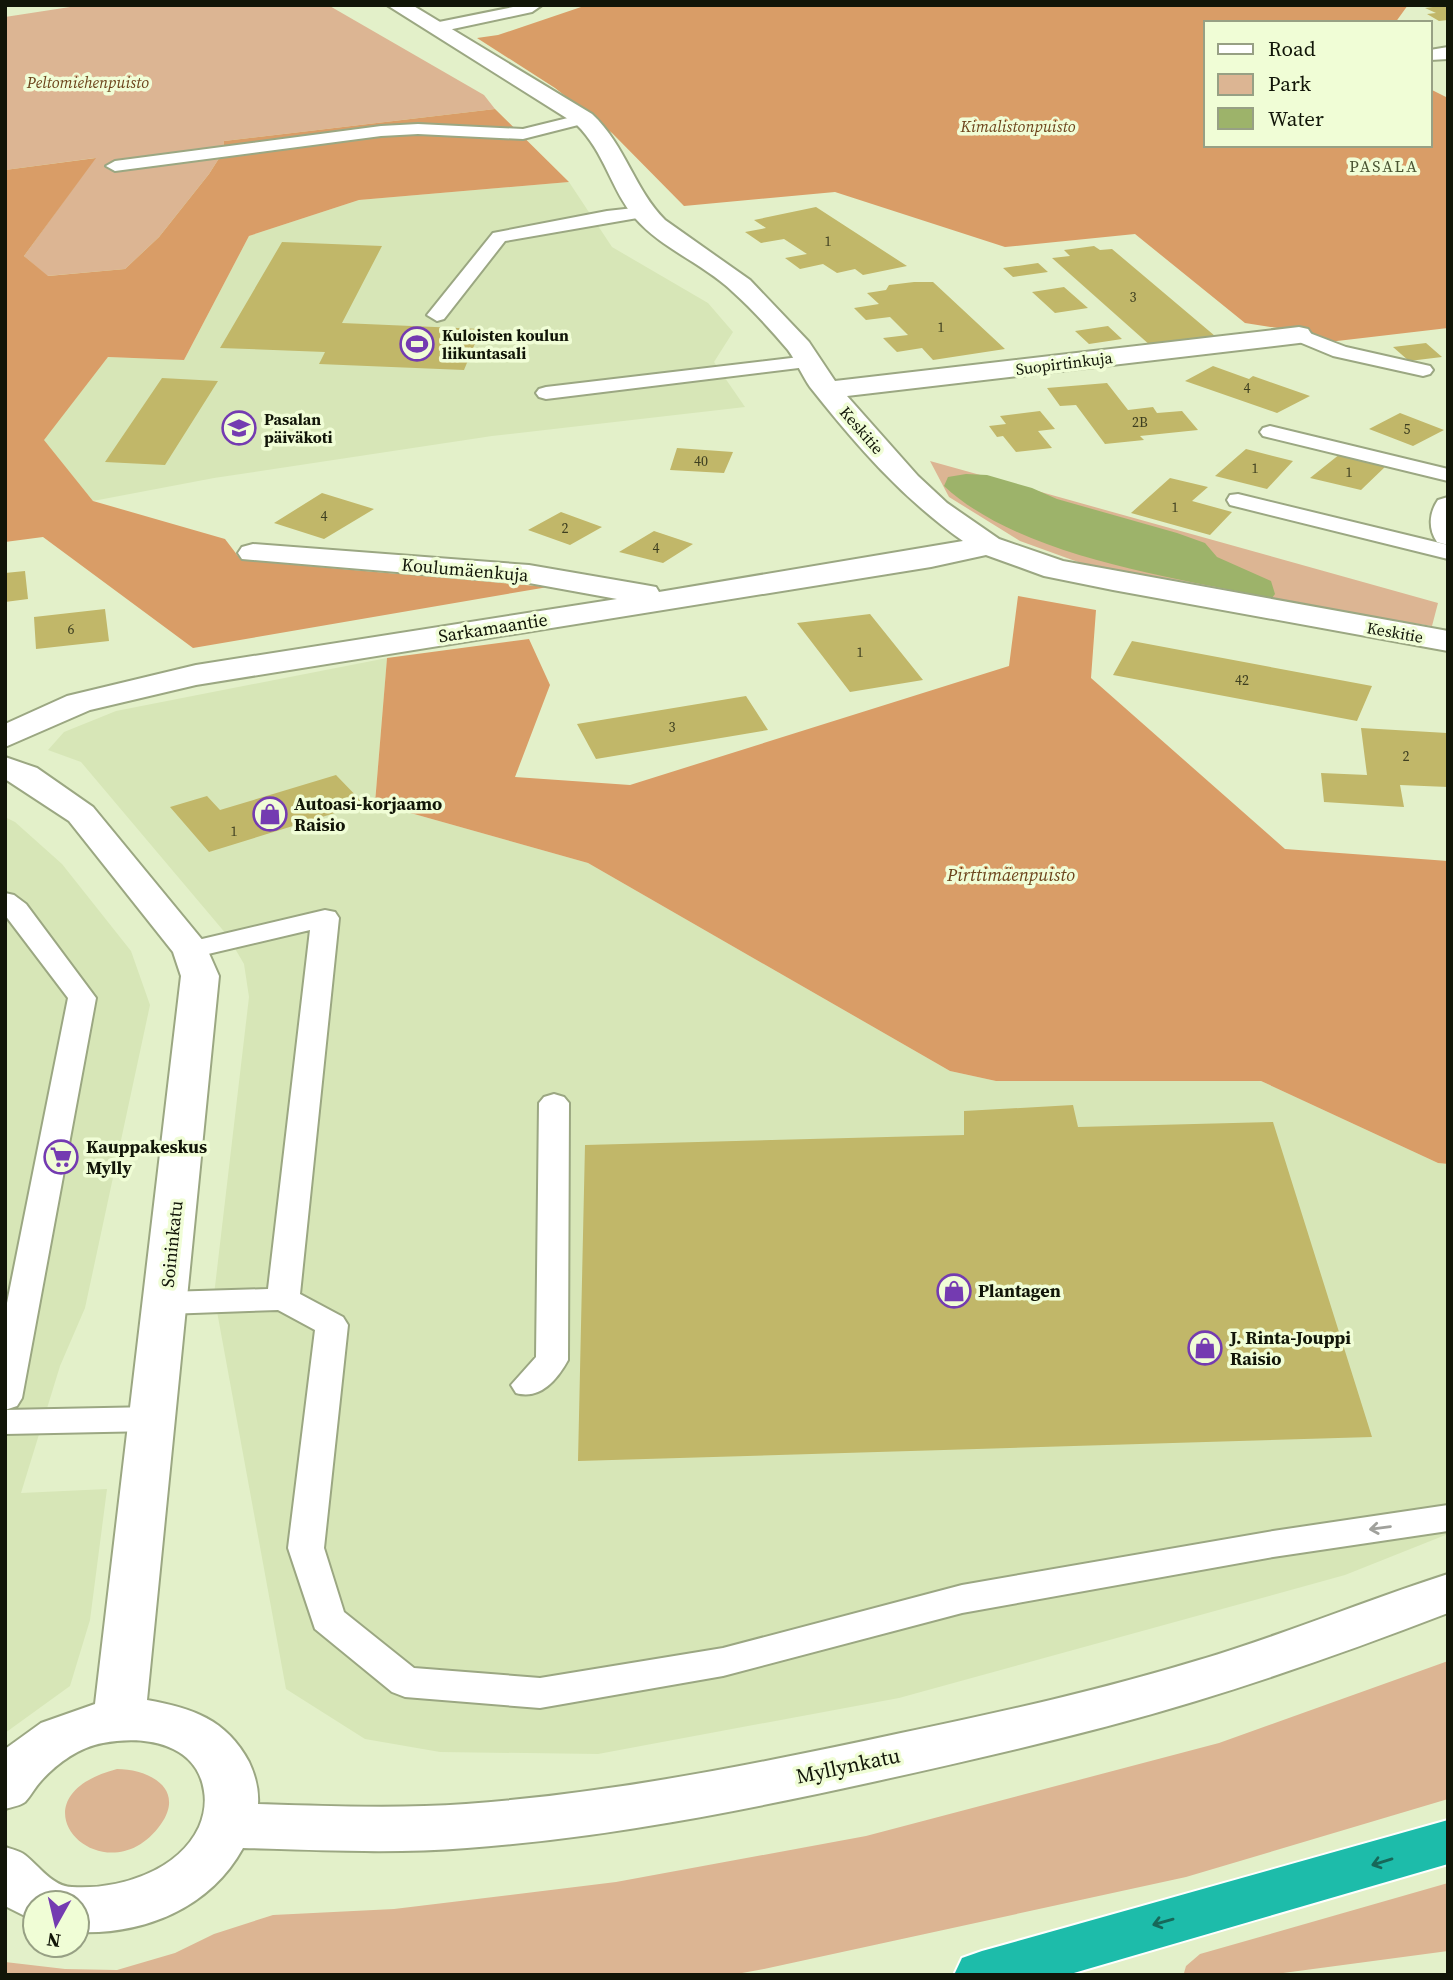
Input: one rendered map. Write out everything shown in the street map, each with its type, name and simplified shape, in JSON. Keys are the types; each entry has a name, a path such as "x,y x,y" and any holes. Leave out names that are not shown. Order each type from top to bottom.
{"highway":[{"path":"982,1975 1175,1919 1283,1892 1448,1842"}],"street":[{"name":"Keskitie","path":"397,5 584,120 601,135 643,212 676,241 741,285 800,348 852,421 908,482 937,509 988,545 1055,569 1448,641"},
{"name":"Suopirtinkuja","path":"828,390 1299,335"},
{"path":"1448,506 1445,521 1448,536"},
{"name":"Sarkamaantie","path":"5,737 79,703 186,677 932,558 988,545"},
{"name":"Koulumäenkuja","path":"253,553 529,574 675,599"},
{"name":"Soininkatu","path":"5,766 25,775 81,814 191,950 200,976 119,1718"},
{"name":"Myllynkatu","path":"227,1825 350,1828 464,1826 682,1799 817,1773 1096,1709 1239,1668 1448,1593"},
{"path":"5,1788 17,1769 46,1744 81,1727 119,1718 154,1719 184,1729 209,1745 225,1768 232,1796 227,1825 210,1856 181,1883 144,1902 91,1910"},
{"path":"5,1870 12,1881 24,1889"}],"lane":[{"path":"452,5 476,21"},
{"path":"434,28 476,21 535,5"},
{"path":"115,166 381,131 418,129 523,134 584,120"},
{"path":"437,315 499,237 607,216 643,212"},
{"path":"1299,335 1340,352 1423,370"},
{"path":"546,393 808,362"},
{"path":"1270,432 1448,475"},
{"path":"1238,500 1448,552"},
{"path":"5,901 16,910 82,998 5,1398"},
{"path":"191,950 325,918 283,1299"},
{"path":"528,1385 552,1360 554,1103"},
{"path":"166,1303 283,1299 332,1325 306,1548 328,1619 405,1682 540,1693 723,1662 962,1599 1273,1544 1448,1518"},
{"path":"5,1422 153,1419"}],"shaded area":[{"path":"569,182 612,247 708,303 733,332 714,362 745,407 492,436 214,478 93,501 43,440 108,357 184,360 249,236 359,200"},
{"path":"387,658 375,803 588,863 950,1071 996,1081 1261,1081 1438,1163 1448,1164 1448,1534 1345,1575 899,1698 598,1754 440,1752 365,1739 286,1689 214,1295 249,997 244,964 227,935 81,762 48,750 64,732 116,711"},
{"name":"Kauppakeskus Mylly","path":"5,817 15,822 62,864 131,951 150,1005 85,1308 60,1366 21,1493 107,1489 90,1620 70,1686 5,1733"}],"green space":[{"name":"Peltomiehenpuisto","path":"83,5 328,5 484,95 495,109 224,141 223,152 209,174 159,237 125,269 47,276 24,256 95,158 5,170 5,17"},
{"name":"Kimalistonpuisto","path":"587,5 1408,5 1396,21 1204,21 1204,147 1432,147 1432,90 1448,98 1448,328 1320,343 1310,333 1245,323 1135,234 1005,247 835,192 684,206 612,133 555,88 477,38 498,35"},
{"path":"495,109 569,182 359,200 249,236 184,360 108,357 44,440 93,501 225,539 241,560 548,587 193,648 43,537 5,542 5,170 96,158 24,256 48,276 125,269 159,237 209,174 223,152 224,141"},
{"path":"930,461 1438,603 1432,626 1276,602 1100,570 1020,541 949,497"},
{"name":"Pirttimäenpuisto","path":"1018,596 1096,610 1091,678 1285,849 1448,861 1448,1164 1438,1163 1261,1081 996,1081 950,1071 588,863 375,803 387,658 529,639 550,685 515,777 630,785 1009,666"},
{"path":"1448,1661 1448,1799 1186,1877 764,1969 731,1975 5,1975 5,1962 65,1969 117,1970 175,1953 214,1934 273,1915 394,1909 616,1882 866,1836 1219,1743"},
{"path":"117,1769 151,1777 160,1783 169,1800 168,1811 161,1824 139,1845 115,1853 93,1849 75,1837 66,1820 68,1801 84,1783"},
{"path":"1448,1883 1448,1951 1269,1975 1184,1973 1186,1966 1200,1954"}],"water":[{"path":"987,475 1205,543 1217,557 1271,581 1275,594 1272,598 1190,582 1099,561 1055,547 1013,530 976,510 944,486 948,477"}],"building":[{"path":"1448,5 1448,20 1439,21 1427,14 1436,13 1425,8"},
{"path":"816,207 907,266 863,275 855,269 837,273 823,264 800,269 785,258 807,254 784,239 761,243 745,232 766,228 754,220"},
{"path":"282,242 382,246 342,323 481,329 464,370 319,364 325,352 220,348"},
{"path":"1094,246 1100,250 1112,249 1215,336 1151,346 1052,258 1070,256 1064,250"},
{"path":"1038,263 1048,272 1013,277 1003,268"},
{"path":"933,282 1005,349 933,360 922,348 897,352 883,338 908,335 890,317 866,320 854,308 879,304 867,293 886,290 889,285"},
{"path":"1064,287 1088,308 1055,313 1032,292"},
{"path":"1108,326 1122,339 1089,344 1075,331"},
{"path":"1426,343 1442,357 1409,361 1393,347"},
{"path":"1213,366 1249,379 1253,376 1310,396 1277,413 1185,381"},
{"path":"162,378 218,381 165,465 105,462"},
{"path":"1107,383 1128,410 1153,407 1157,413 1182,411 1198,430 1140,436 1144,440 1105,444 1076,405 1060,406 1047,388"},
{"path":"1040,411 1055,429 1038,431 1052,448 1016,452 1003,436 997,437 989,426 1006,424 1000,416"},
{"path":"1400,413 1444,430 1413,446 1369,429"},
{"path":"677,448 733,452 724,473 670,470"},
{"path":"1246,449 1293,461 1267,489 1215,476"},
{"path":"1340,454 1387,465 1361,490 1310,478"},
{"path":"1170,478 1208,487 1192,501 1232,512 1210,535 1131,513"},
{"path":"322,493 374,509 324,539 274,523"},
{"path":"561,512 602,527 570,545 528,530"},
{"path":"654,531 693,544 663,563 619,552"},
{"path":"25,571 28,599 5,602 5,573"},
{"path":"105,609 109,641 36,649 34,617"},
{"path":"870,614 923,680 850,692 797,623"},
{"path":"1132,641 1372,686 1357,721 1113,675"},
{"path":"746,696 768,730 596,759 577,724"},
{"path":"1361,728 1447,733 1448,787 1400,785 1404,807 1324,802 1321,773 1367,775"},
{"path":"336,775 364,804 209,852 170,807 207,796 220,810"},
{"name":"Plantagen","path":"1073,1105 1078,1127 1273,1122 1372,1437 578,1461 585,1145 964,1135 964,1111"}],"place":[{"name":"Kuloisten koulun liikuntasali","path":"417,344"},
{"name":"Pasalan päiväkoti","path":"239,428"},
{"name":"Autoasi-korjaamo Raisio","path":"270,814"},
{"name":"Kauppakeskus Mylly","path":"61,1157"},
{"name":"Plantagen","path":"954,1291"},
{"name":"J. Rinta-Jouppi Raisio","path":"1205,1348"}],"district":[{"name":"PASALA","path":"1384,166"}]}
